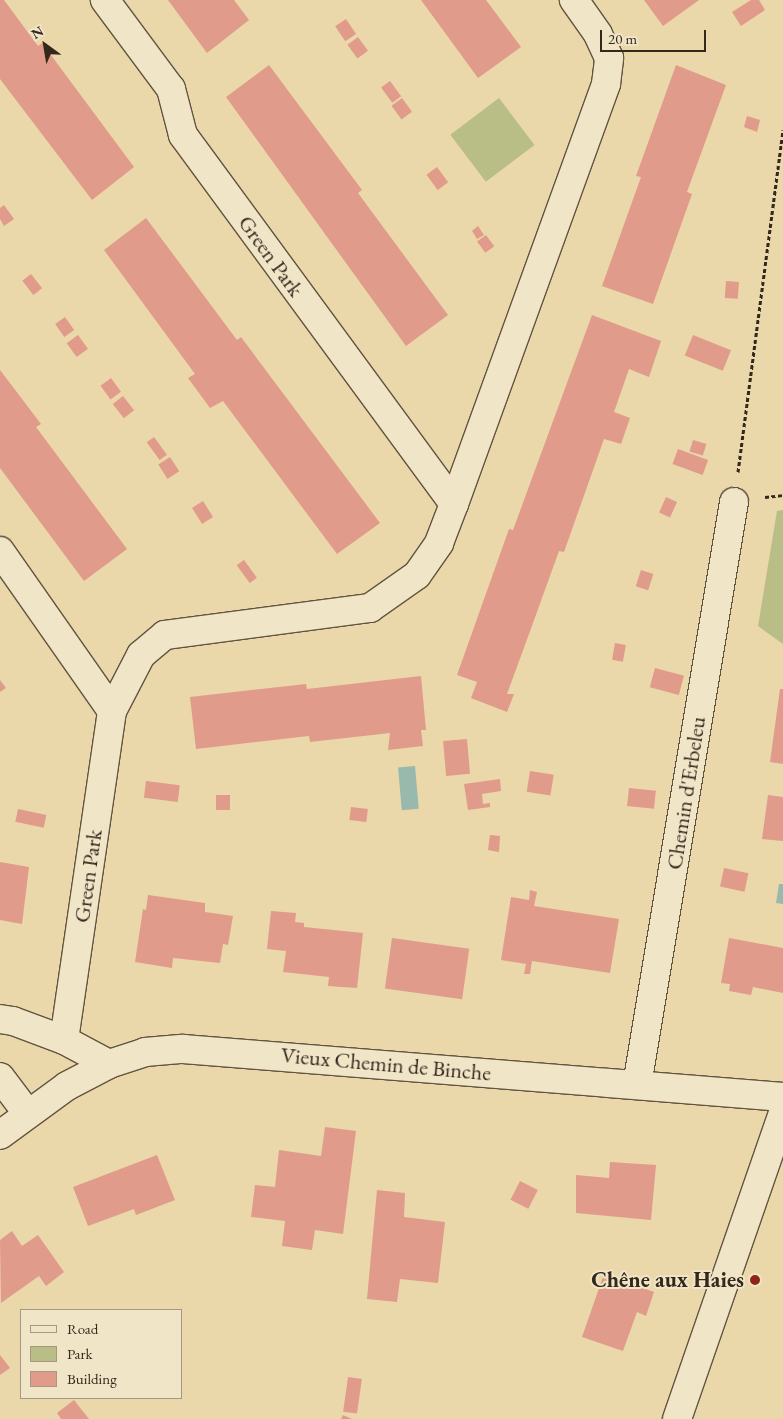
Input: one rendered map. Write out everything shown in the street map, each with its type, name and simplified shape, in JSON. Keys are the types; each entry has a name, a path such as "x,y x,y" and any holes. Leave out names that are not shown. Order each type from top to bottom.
{"street":[{"name":"Green Park","path":"105,0 171,89 182,135 454,504"},
{"name":"Green Park","path":"64,1040 112,711 141,655 165,635 370,608 396,593 417,575 439,543 606,84 609,58 598,34 574,0"},
{"name":"Chemin d'Erbeleu","path":"637,1085 734,502"},
{"path":"0,551 112,711"},
{"path":"0,1019 13,1021 64,1040 109,1064"},
{"name":"Vieux Chemin de Binche","path":"0,1135 67,1086 109,1064 145,1052 183,1049 783,1097"},
{"path":"0,1077 28,1114"},
{"path":"677,1419 783,1113"}],"path":[{"path":"734,502 783,130"}],"green space":[{"path":"499,98 535,145 486,182 450,135"},
{"path":"783,510 783,644 758,626 777,511"}],"shaded area":[{"path":"415,766 419,809 402,810 398,767"},
{"path":"779,884 783,884 783,904 776,903"}],"building":[{"path":"0,0 4,0 38,46 42,43 134,167 92,200 0,79"},
{"path":"168,0 234,0 249,20 207,53"},
{"path":"421,0 486,0 521,47 478,78"},
{"path":"644,0 699,0 663,26"},
{"path":"751,0 759,0 765,10 741,26 732,12"},
{"path":"346,19 356,34 345,41 335,26"},
{"path":"358,37 368,51 357,58 347,45"},
{"path":"269,65 362,190 358,193 448,315 406,346 226,97"},
{"path":"676,65 726,85 687,192 692,194 653,304 602,286 641,177 636,176"},
{"path":"390,81 401,96 392,103 381,87"},
{"path":"402,98 412,112 401,119 391,106"},
{"path":"747,116 760,120 757,132 744,127"},
{"path":"437,167 448,182 438,190 426,175"},
{"path":"4,205 14,219 4,226 0,219 0,208"},
{"path":"146,218 237,340 241,337 380,523 337,554 223,401 210,408 188,378 195,374 104,250"},
{"path":"478,226 484,235 477,239 472,231"},
{"path":"486,235 494,246 485,253 477,241"},
{"path":"31,274 42,288 33,295 22,281"},
{"path":"726,281 739,282 738,299 725,298"},
{"path":"592,315 661,341 649,377 629,369 614,412 630,418 621,444 604,439 564,552 559,551 507,694 514,694 507,712 471,698 477,682 457,675 509,529 513,530"},
{"path":"65,317 74,330 64,337 55,324"},
{"path":"78,335 88,349 77,357 67,343"},
{"path":"693,335 731,350 723,371 685,355"},
{"path":"0,370 41,424 36,427 127,549 84,581 0,468"},
{"path":"111,378 121,392 110,399 100,386"},
{"path":"123,396 134,410 124,418 113,404"},
{"path":"154,437 167,455 160,460 147,442"},
{"path":"693,440 706,444 703,456 689,451"},
{"path":"678,449 708,460 703,475 673,464"},
{"path":"170,457 179,471 168,479 158,465"},
{"path":"666,497 677,502 670,517 659,513"},
{"path":"203,501 213,517 202,524 192,508"},
{"path":"244,560 257,578 250,583 237,565"},
{"path":"641,570 653,574 648,590 636,586"},
{"path":"615,643 626,645 623,662 612,660"},
{"path":"655,668 684,676 679,695 650,687"},
{"path":"421,676 426,730 421,730 423,746 388,750 390,733 310,742 309,736 196,749 190,697 306,684 307,689"},
{"path":"0,680 6,688 0,692"},
{"path":"780,689 783,689 783,764 770,762"},
{"path":"467,739 470,774 446,776 443,741"},
{"path":"530,771 554,775 550,795 527,792"},
{"path":"500,779 501,791 482,794 483,804 490,803 490,807 468,810 464,784"},
{"path":"146,781 180,785 178,802 144,798"},
{"path":"629,788 656,791 654,809 627,806"},
{"path":"216,795 230,795 230,810 216,810"},
{"path":"768,795 783,797 783,841 762,839"},
{"path":"351,807 368,809 366,822 349,820"},
{"path":"18,809 46,815 44,828 15,822"},
{"path":"490,835 500,836 499,852 488,850"},
{"path":"0,862 29,867 22,924 0,920"},
{"path":"724,868 748,873 745,892 720,887"},
{"path":"530,890 537,892 534,906 619,919 610,973 532,961 530,974 524,974 526,964 501,960 511,897 529,900"},
{"path":"148,895 205,903 205,912 233,916 228,945 223,944 220,963 173,958 172,968 135,962 143,909 146,910"},
{"path":"271,911 296,913 295,922 304,923 304,927 363,933 357,988 328,986 329,977 283,972 286,951 267,949"},
{"path":"392,938 469,949 462,999 385,989"},
{"path":"729,938 783,948 783,993 753,987 751,995 729,991 730,984 721,983"},
{"path":"325,1127 356,1131 343,1234 315,1230 312,1250 282,1246 285,1221 251,1217 255,1185 275,1187 279,1150 321,1156"},
{"path":"157,1155 175,1200 136,1215 134,1209 88,1226 73,1187"},
{"path":"610,1162 656,1165 651,1220 576,1213 576,1175 609,1178"},
{"path":"520,1181 538,1190 528,1209 510,1200"},
{"path":"377,1190 405,1193 404,1217 445,1222 438,1283 400,1279 397,1302 367,1299"},
{"path":"12,1231 22,1246 38,1235 64,1272 46,1286 39,1276 1,1303 0,1240"},
{"path":"604,1274 654,1292 646,1316 637,1312 623,1351 582,1337"},
{"path":"0,1355 10,1368 0,1375"},
{"path":"348,1377 362,1379 357,1414 343,1412"},
{"path":"74,1400 89,1419 61,1419 57,1413"},
{"path":"343,1415 352,1419 341,1419"}],"place":[{"name":"Chêne aux Haies","path":"755,1280"}]}
